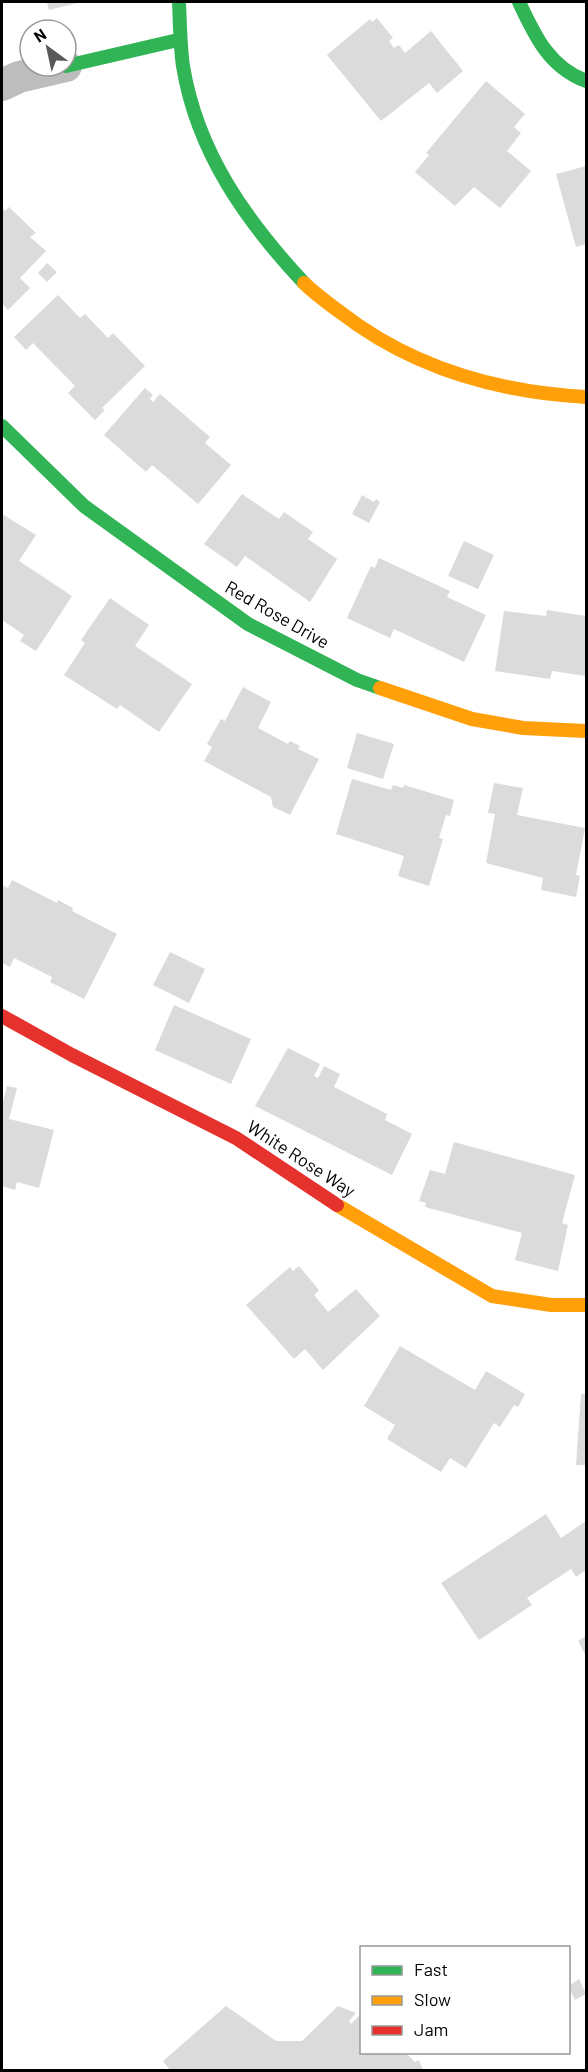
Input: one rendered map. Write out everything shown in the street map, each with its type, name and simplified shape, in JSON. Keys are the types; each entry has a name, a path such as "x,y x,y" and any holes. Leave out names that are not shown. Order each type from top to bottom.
{"street":[{"path":"179,2 178,40 194,105 215,163 248,220 319,298 361,330 406,354 477,382 538,394 586,397"},
{"path":"519,2 542,48 556,66 574,78 586,81"},
{"path":"78,63 178,40"},
{"path":"2,85 18,77"},
{"name":"Red Rose Drive","path":"2,426 84,506 248,624 357,680 472,719 523,728 586,731"},
{"name":"White Rose Way","path":"2,1016 72,1055 236,1137 343,1209 492,1296 551,1305 586,1305"}],"building":[{"path":"47,2 81,2 49,10"},
{"path":"377,18 393,38 389,41 394,48 399,45 405,53 431,31 463,71 437,93 429,83 381,121 327,55 370,19 372,22"},
{"path":"486,81 525,114 514,127 521,133 507,151 531,171 500,208 474,187 455,206 415,172 429,155 426,153"},
{"path":"586,166 586,244 576,247 556,174"},
{"path":"2,207 5,211 9,207 36,233 30,237 46,251 20,278 30,288 8,310 2,303"},
{"path":"47,263 57,272 47,282 38,273"},
{"path":"58,295 80,318 85,314 108,338 113,333 145,366 102,408 105,410 95,420 68,393 75,386 33,343 26,350 14,337"},
{"path":"145,388 153,395 150,399 153,402 160,394 210,437 205,443 231,465 198,504 152,465 146,472 104,435"},
{"path":"242,494 279,519 284,512 313,532 308,539 337,559 310,602 245,556 237,567 204,544"},
{"path":"362,495 374,502 376,499 380,502 369,523 352,514"},
{"path":"2,514 36,535 19,561 72,596 36,651 20,641 24,635 2,620"},
{"path":"464,541 494,555 478,589 448,576"},
{"path":"379,558 450,591 447,597 486,615 464,662 394,629 390,638 347,618 371,566 375,568"},
{"path":"110,598 149,625 135,646 192,684 159,732 120,705 117,709 64,675 85,643 81,640"},
{"path":"547,610 586,616 586,676 552,671 550,679 495,671 504,611 546,616"},
{"path":"243,687 271,702 258,728 288,744 290,741 300,746 298,749 319,759 290,815 273,807 271,797 204,761 212,747 207,744 221,719 225,721"},
{"path":"357,733 394,744 383,779 347,768"},
{"path":"352,779 391,790 393,785 403,788 404,785 454,800 450,816 446,815 439,838 443,839 429,886 398,876 404,856 336,834"},
{"path":"494,783 523,788 517,815 585,828 576,875 580,876 576,897 541,890 543,878 486,863 495,814 488,813"},
{"path":"12,880 57,903 58,900 73,908 72,911 117,934 84,999 50,982 52,977 14,958 10,967 2,963 2,885 8,888"},
{"path":"170,952 205,969 189,1003 153,985"},
{"path":"174,1005 251,1039 231,1084 155,1050"},
{"path":"288,1048 320,1064 314,1076 318,1078 324,1066 340,1074 334,1087 387,1114 385,1120 412,1134 392,1175 255,1106"},
{"path":"7,1086 17,1088 9,1119 54,1130 39,1188 17,1182 15,1190 2,1186 2,1105"},
{"path":"454,1142 575,1175 562,1223 568,1225 558,1271 515,1260 522,1233 425,1207 426,1203 419,1201 430,1170 445,1174"},
{"path":"299,1266 319,1290 314,1295 328,1312 356,1289 380,1316 323,1370 305,1349 294,1359 246,1305 290,1267 293,1271"},
{"path":"400,1346 475,1390 486,1371 525,1394 518,1407 514,1405 500,1427 494,1423 466,1468 450,1458 441,1472 387,1439 395,1425 364,1406"},
{"path":"581,1394 586,1394 586,1465 576,1465"},
{"path":"546,1514 561,1538 586,1521 586,1570 576,1577 571,1569 527,1598 532,1605 479,1640 441,1583"},
{"path":"586,1636 586,1656 578,1641"},
{"path":"579,1979 586,1994 575,2000 570,1985"},
{"path":"226,2006 276,2041 302,2041 338,2006 356,2013 349,2021 351,2024 360,2015 360,2054 407,2054 415,2062 419,2060 423,2070 170,2070 163,2061"}],"traffic: fast":[{"path":"179,2 183,66 190,97 212,156 244,210 304,283"},
{"path":"519,2 537,38 553,59 562,68 586,81"},
{"path":"78,63 178,40"},
{"path":"2,426 84,506 248,624 357,680 380,688"}],"traffic: slow":[{"path":"304,283 368,332 426,362 488,383 586,397"},
{"path":"380,688 472,719 523,728 586,731"},
{"path":"337,1205 492,1296 551,1305 586,1305"}],"traffic: jam":[{"path":"2,1016 72,1055 236,1138 337,1205"}]}
